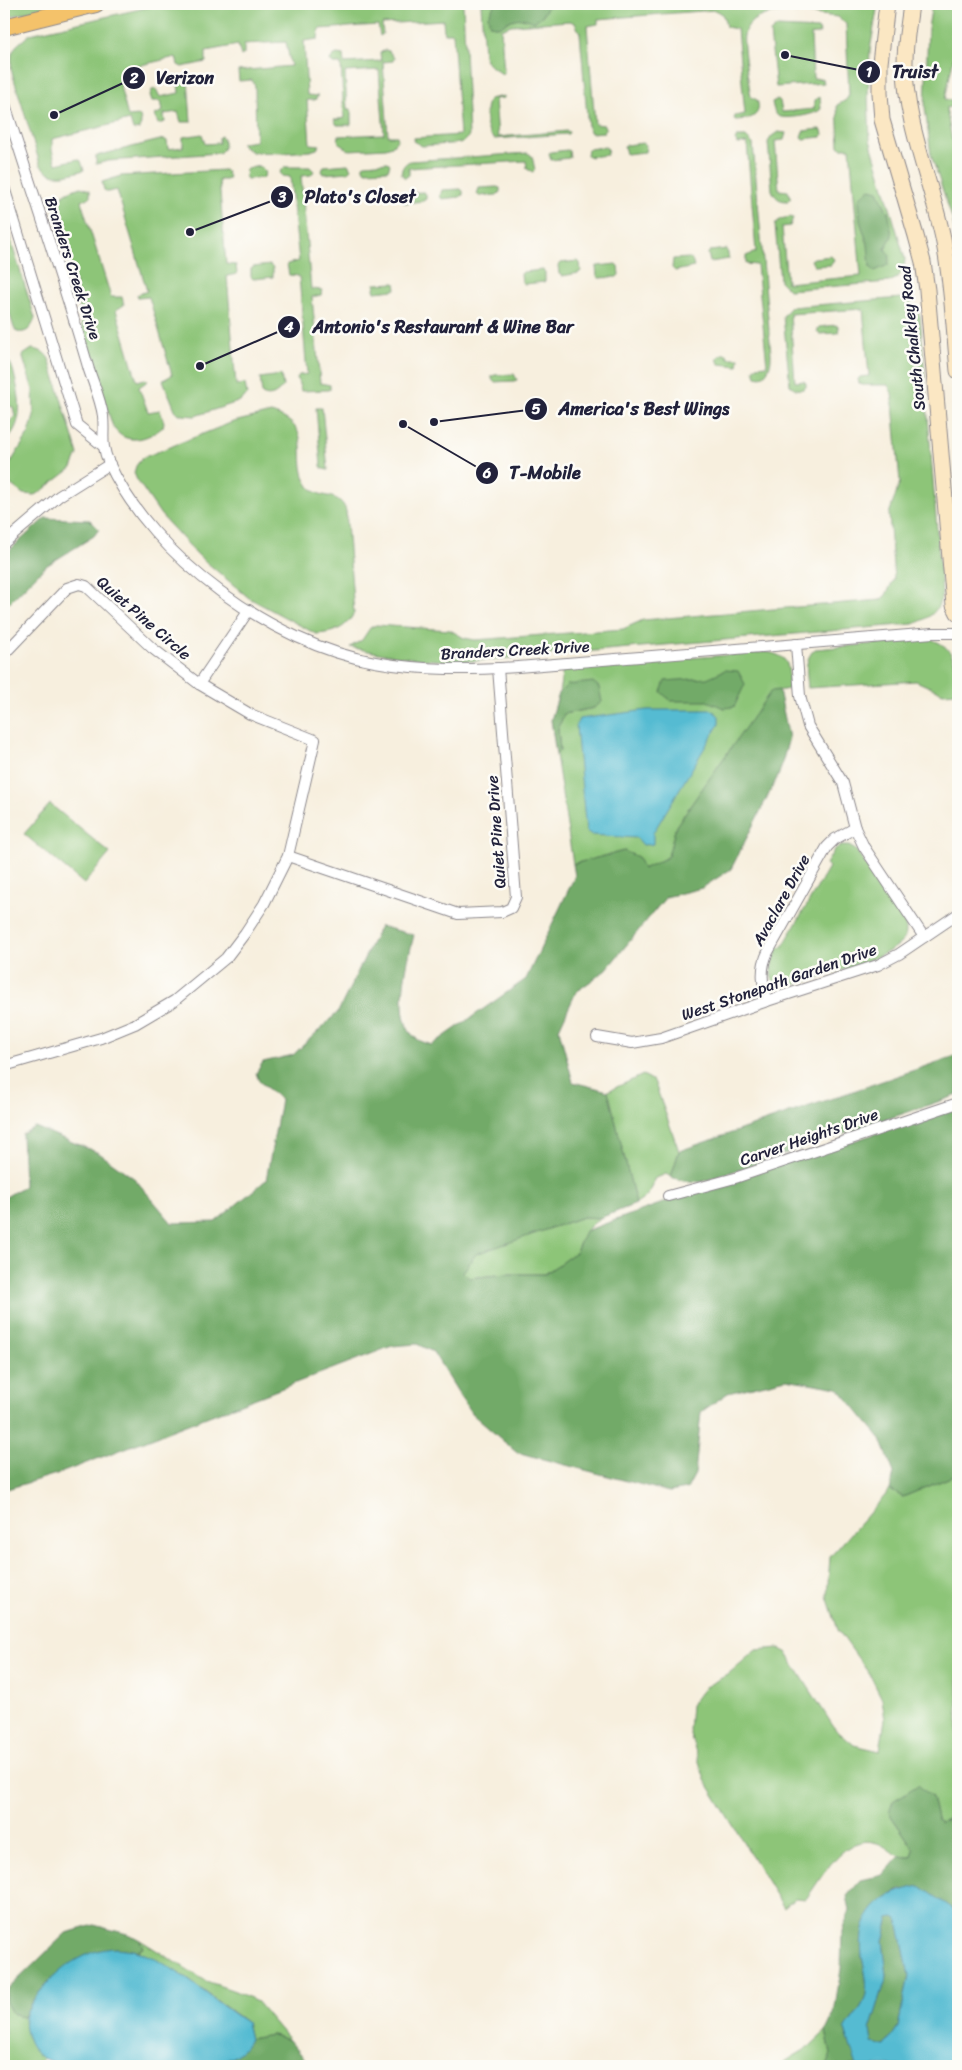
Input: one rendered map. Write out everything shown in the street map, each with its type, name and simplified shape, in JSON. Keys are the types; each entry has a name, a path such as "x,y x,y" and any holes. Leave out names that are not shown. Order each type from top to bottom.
{"main road":[{"path":"4,28 96,4"}],"street":[{"name":"South Chalkley Road","path":"887,4 880,64 882,120 923,262 954,606 958,613"},
{"path":"911,4 905,61 908,96 912,122 944,242 951,287 958,372"},
{"name":"Branders Creek Drive","path":"4,101 76,323 103,416 102,445 110,464 127,494 157,534 201,576 234,601 287,632 323,648 373,662 455,670 933,633 958,633"},
{"name":"Branders Creek Drive","path":"4,187 77,425 102,445"},
{"path":"4,543 59,496 110,464"},
{"name":"Quiet Pine Circle","path":"4,654 67,588 79,584 92,590 152,648 199,684 250,714 316,740 288,856 264,904 246,933 226,958 174,1001 135,1024 101,1038 4,1066"},
{"name":"Quiet Pine Circle","path":"199,684 249,610"},
{"path":"796,644 798,681 803,712 815,739 834,765 843,782 855,828 864,847 924,937"},
{"name":"Quiet Pine Drive","path":"288,856 458,914 502,912 511,908 516,897 498,668"},
{"name":"Avaclare Drive","path":"767,1001 762,986 762,972 764,960 768,952 827,847 835,839 855,828"},
{"name":"West Stonepath Garden Drive","path":"597,1037 632,1043 661,1038 878,965 958,914"},
{"name":"Carver Heights Drive","path":"668,1196 735,1178 958,1103"}],"green space":[{"path":"18,4 61,4 4,18 4,9"},
{"path":"162,4 463,4 469,136 462,143 422,146 413,141 414,138 460,135 453,33 445,33 443,20 382,24 383,34 380,36 378,25 319,29 318,39 304,41 307,95 318,96 315,100 307,100 310,144 320,145 317,149 283,153 252,152 242,146 242,143 256,141 255,86 252,80 239,81 238,71 291,66 286,42 244,44 244,54 241,56 238,45 206,51 206,62 182,67 178,65 176,57 128,68 131,82 120,86 128,117 140,116 140,129 133,130 130,120 52,139 52,150 56,164 78,159 81,161 84,170 60,175 49,173 40,164 11,69 12,53 16,46 30,34"},
{"path":"481,4 878,4 870,50 868,95 870,140 905,259 901,273 889,282 789,290 780,281 775,225 780,219 790,217 793,218 790,226 782,227 787,283 861,276 850,148 841,148 839,146 837,105 846,100 849,95 846,24 838,17 785,12 758,18 749,24 744,35 745,56 751,97 757,100 758,110 750,118 736,120 734,119 735,116 745,114 737,29 726,27 720,12 714,10 598,19 598,24 587,26 595,124 606,127 604,132 591,133 588,128 580,33 575,23 570,21 511,25 501,29 504,73 502,74 488,64 484,56"},
{"path":"495,4 549,4 543,15 534,22 520,18 499,27 490,25 488,16"},
{"path":"932,4 958,4 958,37 945,99 957,101 958,105 946,108 952,140 958,140 958,246 952,218 931,155 925,107 928,28"},
{"path":"777,27 819,29 820,33 811,35 813,78 823,79 824,83 776,87 770,33"},
{"path":"385,50 389,51 394,58 393,61 383,62 388,136 397,136 398,139 392,146 386,148 349,150 339,143 338,136 384,134 379,70 345,72 347,109 351,109 351,125 337,125 334,120 344,118 341,64 333,64 330,60 337,54 343,55 344,63 381,61 380,53"},
{"path":"188,79 191,122 181,122 178,112 164,114 165,122 158,124 155,115 163,111 161,101 152,101 150,95 152,90 156,89 160,97 179,93 178,83"},
{"path":"504,96 504,98 495,99 498,137 567,131 569,132 568,134 494,139 487,126 487,104 489,99"},
{"path":"820,97 821,109 807,115 793,117 778,116 772,102 778,99 780,101 782,112 814,109 814,100"},
{"path":"822,130 823,135 821,137 803,139 801,137 803,131"},
{"path":"778,132 786,133 784,140 775,141 779,190 788,191 791,198 788,201 779,199 772,190 768,142"},
{"path":"202,134 205,144 219,143 219,137 221,136 224,143 223,150 219,153 108,161 96,164 96,156 164,139 167,141 168,149 183,147 183,137"},
{"path":"737,137 746,137 753,144 771,354 769,367 761,377 756,376 754,370 757,366 767,365 757,265 746,264 746,256 756,252 747,143 738,144 735,140"},
{"path":"643,143 646,145 645,152 626,154 624,146"},
{"path":"605,147 608,149 607,155 589,157 587,155 588,149"},
{"path":"569,151 569,158 551,160 549,153"},
{"path":"528,153 532,156 535,170 533,172 527,169 526,161 409,168 409,175 405,178 402,174 403,166 410,161"},
{"path":"388,162 390,164 388,170 365,171 363,168 365,164"},
{"path":"348,164 351,169 348,172 324,174 322,171 324,166"},
{"path":"259,166 265,171 264,178 247,179 245,177 246,169"},
{"path":"285,167 310,167 314,171 311,175 301,176 311,289 322,290 321,295 312,297 320,383 330,385 328,390 301,391 297,378 299,375 307,374 299,276 289,275 287,264 299,261 290,177 282,176 280,172"},
{"path":"224,170 229,177 227,180 219,180 226,264 236,265 237,274 227,276 236,385 245,384 247,394 238,402 195,416 182,415 176,412 163,380 172,375 149,297 138,298 137,295 147,291 117,190 108,192 104,190 102,182 121,176"},
{"path":"81,187 90,190 90,197 81,201 111,297 122,297 124,305 116,310 137,381 145,379 148,381 139,387 148,412 160,410 164,422 163,427 157,432 143,438 130,439 124,437 113,427 83,334 76,285 54,214 57,203 63,196"},
{"path":"479,188 500,188 500,192 497,195 479,196 477,194"},
{"path":"461,189 463,195 460,197 442,199 440,196 442,190"},
{"path":"870,189 878,191 889,215 892,236 885,249 890,256 888,265 875,271 870,267 868,245 860,221 859,198"},
{"path":"424,192 426,199 423,201 404,203 403,201 404,193"},
{"path":"4,219 35,318 31,327 24,332 17,332 14,328 4,295"},
{"path":"727,249 729,259 710,262 708,253 710,251"},
{"path":"831,256 834,259 831,265 814,266 811,260 814,258"},
{"path":"690,258 694,267 675,271 672,268 673,259"},
{"path":"578,261 581,271 579,273 562,276 559,274 558,265 560,263"},
{"path":"616,264 619,275 617,277 599,278 597,276 596,267"},
{"path":"270,265 273,268 273,277 253,279 251,277 251,269 253,267"},
{"path":"543,270 545,272 544,282 525,284 522,282 521,274 523,272"},
{"path":"395,283 396,289 394,290 375,292 375,284"},
{"path":"901,298 912,305 920,316 942,593 939,605 929,617 913,624 476,661 443,661 412,658 350,647 362,640 370,628 376,625 450,630 464,638 475,640 623,629 643,620 880,600 886,595 894,579 889,514 900,482 892,393 888,385 862,385 859,383 858,379 860,377 869,376 863,309 790,314 795,382 804,381 806,387 798,389 790,385 783,316 791,307"},
{"path":"836,325 839,327 838,333 819,334 817,332 819,327"},
{"path":"32,349 42,352 49,359 78,454 72,468 34,495 23,494 10,484 7,477 8,467 29,433 34,416 33,390 23,358 23,355"},
{"path":"722,354 727,354 728,358 739,358 738,366 719,364 717,358"},
{"path":"4,358 13,369 17,386 19,412 15,428 4,442 4,423 11,421 15,416 13,407 9,406 7,398 11,397 9,388 12,385 8,371 4,370"},
{"path":"514,374 517,380 514,381 494,382 492,379 492,376 495,375"},
{"path":"281,375 283,386 279,391 271,396 262,394 260,378"},
{"path":"316,408 322,408 328,470 323,469 321,466"},
{"path":"271,413 286,419 295,426 301,444 304,475 309,486 313,491 339,500 346,511 354,613 347,623 328,633 316,634 249,598 199,556 161,515 134,473 136,466 142,458 233,422"},
{"path":"45,518 90,520 99,529 94,536 46,566 4,608 4,555"},
{"path":"930,639 939,643 951,653 954,660 957,692 943,693 916,681 808,688 807,662 815,649"},
{"path":"766,652 780,656 787,664 789,689 771,692 676,826 668,857 643,869 624,851 573,864 556,755 560,750 558,729 564,714 594,708 567,685 559,693 563,668"},
{"path":"725,670 738,671 745,684 734,707 724,708 707,701 671,701 661,692 665,681 707,678"},
{"path":"593,682 599,687 602,702 594,708 564,714 558,729 560,750 556,755 551,720 559,693 567,685"},
{"path":"779,690 789,738 779,774 731,869 702,888 666,897 606,970 576,992 559,1029 573,1082 608,1091 636,1204 600,1218 583,1217 476,1254 463,1272 469,1278 507,1274 545,1274 576,1252 585,1231 671,1200 958,1107 958,1474 903,1497 890,1490 894,1473 881,1439 838,1388 786,1379 728,1393 701,1412 695,1474 687,1489 669,1492 516,1452 471,1413 433,1352 417,1344 392,1346 63,1472 4,1490 4,1198 24,1186 22,1134 35,1127 99,1153 135,1179 172,1223 215,1222 266,1180 281,1100 259,1081 256,1073 263,1062 293,1055 338,1012 380,926 414,935 405,974 403,1005 405,1019 409,1031 417,1039 432,1045 526,979 575,876 573,864 624,851 638,857 643,869 668,857 676,826 771,691"},
{"path":"50,804 110,853 84,884 24,834"},
{"path":"841,846 849,846 856,850 905,923 906,933 904,939 884,954 850,968 787,987 779,985 774,982 771,973 777,948 782,948 829,867 826,864 834,850"},
{"path":"958,1055 958,1095 702,1182 683,1181 671,1177 679,1151"},
{"path":"643,1075 654,1081 679,1151 671,1177 666,1174 654,1179 648,1194 636,1204 608,1091"},
{"path":"583,1217 600,1218 585,1231 576,1252 545,1274 507,1274 469,1278 463,1272 475,1254"},
{"path":"958,1474 958,1798 952,1805 948,1819 940,1823 937,1819 932,1797 889,1813 914,1849 912,1857 900,1856 877,1843 865,1841 854,1844 835,1859 806,1899 795,1898 784,1908 705,1780 689,1731 691,1705 705,1687 727,1675 756,1650 778,1648 786,1652 835,1729 854,1745 880,1751 885,1719 882,1699 870,1675 838,1630 827,1596 830,1557 890,1490 903,1497"},
{"path":"918,1785 932,1797 937,1819 940,1823 948,1819 952,1805 958,1798 958,1912 902,1889 875,1907 865,1924 863,1933 862,1956 866,1975 865,1999 845,2030 857,2065 826,2066 831,2054 826,2031 834,2014 841,1969 842,1931 850,1910 847,1896 861,1880 883,1875 899,1857 912,1857 914,1849 889,1813 893,1801"},
{"path":"894,1916 898,1919 909,1976 898,2027 885,2046 872,2043 870,2030 887,1976 883,1941 889,1918"},
{"path":"94,1925 131,1935 140,1940 143,1948 137,1951 117,1948 50,1980 32,2001 24,2017 13,2015 5,2001 6,1991 66,1933"},
{"path":"140,1940 206,1981 256,2001 289,2040 272,2035 250,2039 246,2022 182,1975 137,1951 143,1948"},
{"path":"4,1991 6,1991 5,2001 13,2015 24,2017 29,2040 35,2051 44,2058 38,2063 38,2066 4,2066"},
{"path":"826,2031 831,2055 826,2066 778,2066 809,2047"},
{"path":"272,2035 289,2040 311,2066 200,2066 222,2061 235,2055 246,2046 250,2039"}],"water":[{"path":"647,710 712,710 719,716 719,724 653,833 653,844 643,845 637,838 592,835 586,831 576,726 579,719"},
{"path":"920,1886 958,1912 958,2066 857,2066 845,2030 863,2004 866,1994 861,1941 863,1928 874,1908 893,1894","holes":["894,1917 898,1920 909,1976 898,2027 885,2046 872,2043 870,2030 887,1976 883,1941 889,1918"]},
{"path":"117,1948 136,1951 163,1964 246,2022 250,2039 245,2047 238,2054 226,2060 190,2067 74,2066 41,2057 33,2049 24,2024 25,2017 35,1998 60,1971 77,1959 96,1951"}],"place":[{"name":"Truist","path":"785,55"},
{"name":"Verizon","path":"54,115"},
{"name":"Plato's Closet","path":"190,232"},
{"name":"Antonio's Restaurant & Wine Bar","path":"200,366"},
{"name":"America's Best Wings","path":"434,422"},
{"name":"T-Mobile","path":"403,424"}]}
